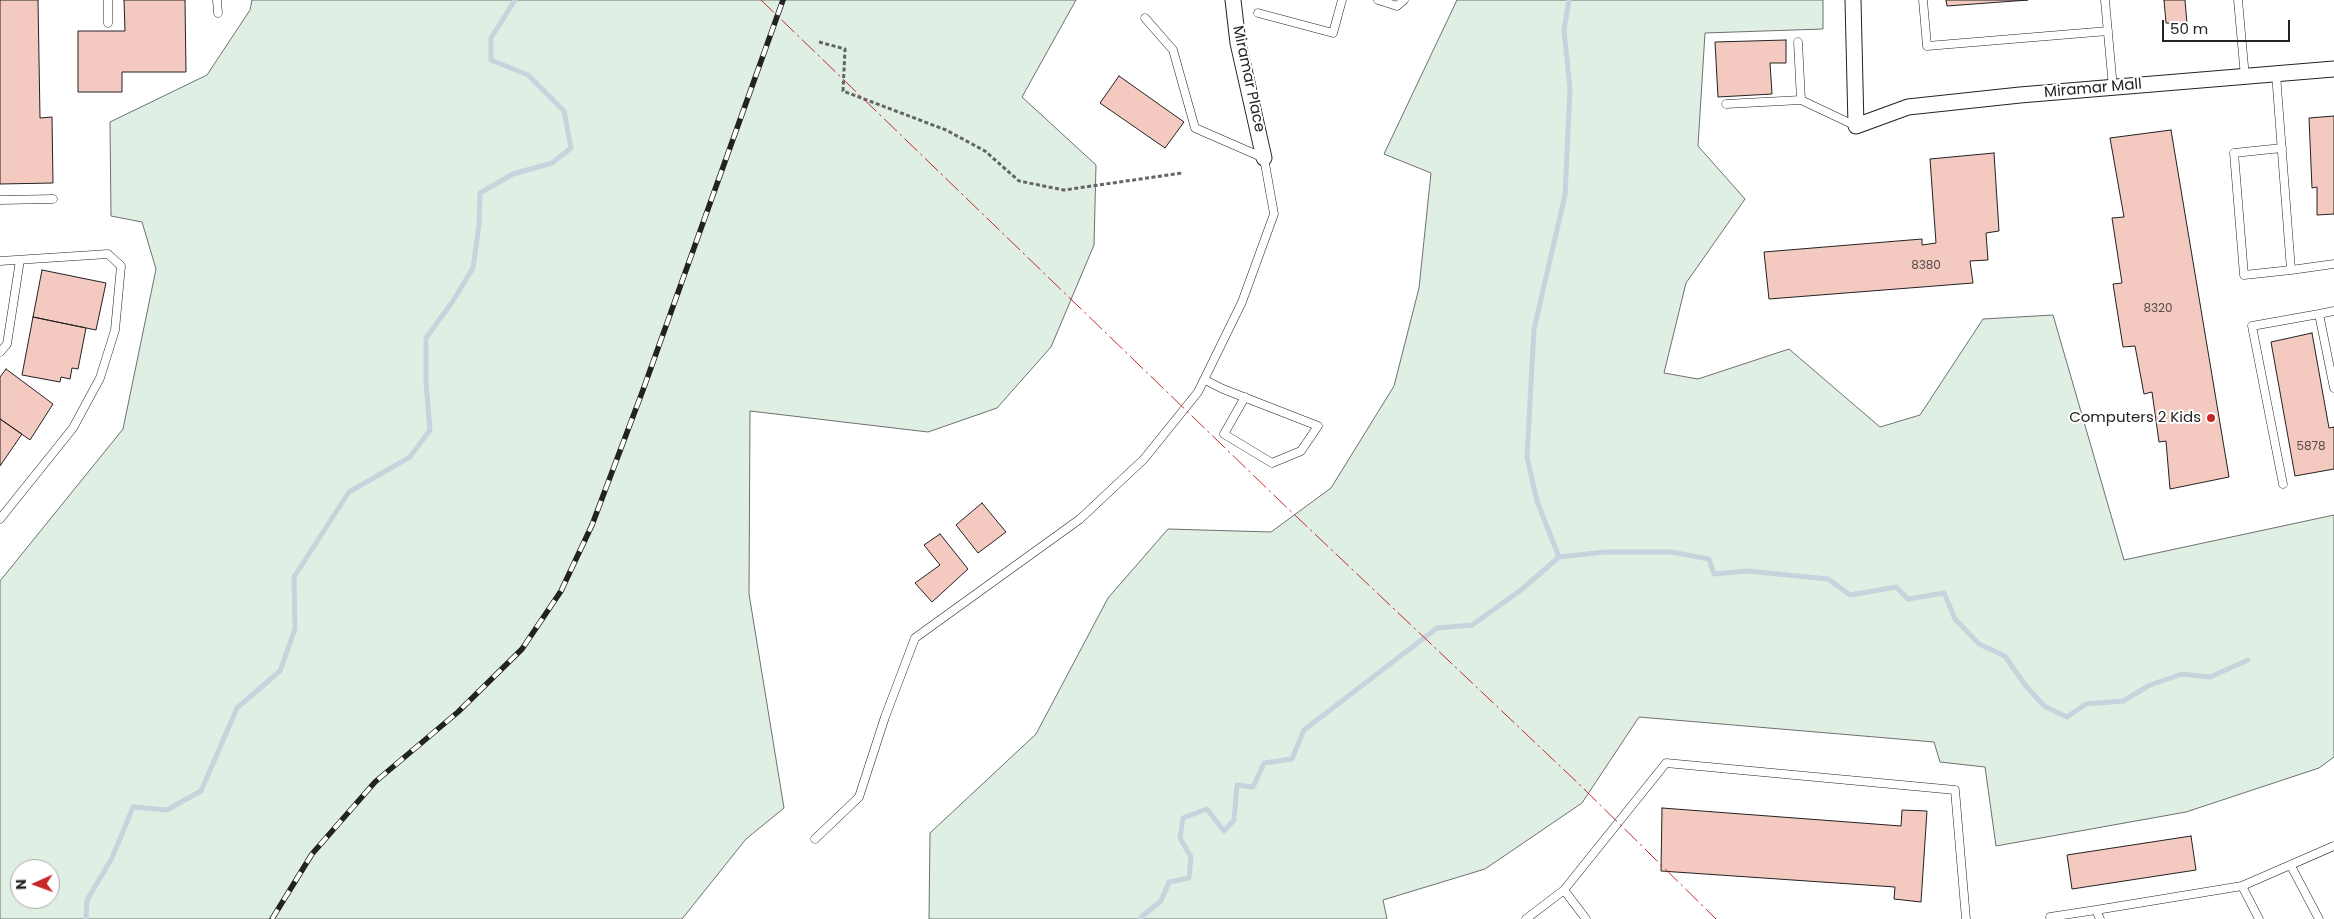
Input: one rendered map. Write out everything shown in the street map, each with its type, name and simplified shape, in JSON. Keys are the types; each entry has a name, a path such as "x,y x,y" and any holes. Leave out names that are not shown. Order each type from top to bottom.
{"street":[{"name":"Miramar Place","path":"1233,0 1238,43 1264,158"},
{"path":"1853,0 1856,126"},
{"name":"Miramar Mall","path":"1856,126 1908,107 2334,69"}],"lane":[{"path":"108,0 108,24"},
{"path":"218,0 218,13"},
{"path":"1258,13 1333,33 1342,0"},
{"path":"1378,0 1397,6 1404,0"},
{"path":"1923,0 1927,46 2108,31"},
{"path":"2105,0 2112,88"},
{"path":"2238,0 2245,77"},
{"path":"816,840 859,796 885,718 915,638 1080,519 1144,459 1198,392 1242,302 1274,214 1264,158 1195,128 1173,50 1145,18"},
{"path":"1798,42 1801,100"},
{"path":"2276,74 2291,270"},
{"path":"1726,104 1801,100 1856,126"},
{"path":"2282,148 2234,153 2244,275 2334,264"},
{"path":"0,200 53,199"},
{"path":"0,261 108,254 121,266 115,330 100,378 73,428 0,519"},
{"path":"0,352 6,344 20,260"},
{"path":"2283,484 2252,326 2334,311"},
{"path":"2319,314 2331,362 2334,388"},
{"path":"1205,380 1318,426 1302,450 1272,463 1224,434 1244,397"},
{"path":"1526,919 1564,890 1666,763 1955,790 1966,919"},
{"path":"2050,917 2242,886 2334,846"},
{"path":"2291,866 2319,919"},
{"path":"2242,886 2259,919"},
{"path":"1564,890 1586,919"},
{"path":"2096,910 2100,919"}],"path":[{"path":"819,42 846,48 843,90 946,130 985,151 1018,181 1064,190 1182,173"}],"green space":[{"path":"252,0 1076,0 1022,97 1096,165 1094,245 1051,347 997,408 928,432 750,411 749,594 784,808 746,839 682,919 0,919 0,581 123,429 156,269 142,222 111,216 110,122 207,75 250,10"},
{"path":"1457,0 1823,0 1823,29 1705,33 1698,146 1745,199 1686,283 1664,373 1698,379 1789,349 1880,427 1920,415 1983,319 2053,315 2124,560 2334,515 2334,757 2319,768 2186,812 1996,846 1985,767 1940,762 1934,742 1639,717 1582,803 1485,869 1383,900 1387,919 929,919 930,833 1036,734 1108,598 1168,529 1271,532 1331,488 1394,386 1419,288 1431,173 1384,154"}],"building":[{"path":"0,0 38,0 40,118 52,117 53,183 0,184"},
{"path":"124,0 185,0 186,72 122,72 122,92 78,92 78,31 125,31"},
{"path":"1946,0 2028,0 1947,6"},
{"path":"2164,0 2185,0 2187,24 2166,23"},
{"path":"1786,40 1786,63 1770,63 1772,94 1718,97 1715,42"},
{"path":"1119,76 1184,122 1165,148 1100,103"},
{"path":"2334,116 2334,214 2317,215 2317,187 2312,188 2309,118"},
{"path":"2171,130 2229,477 2170,489 2166,441 2159,442 2152,392 2144,394 2135,346 2123,347 2113,284 2122,283 2112,218 2124,217 2110,138"},
{"path":"1994,153 1999,231 1986,233 1988,260 1970,261 1973,283 1769,299 1764,252 1922,239 1922,245 1936,243 1930,159"},
{"path":"42,270 106,283 96,330 33,317"},
{"path":"33,317 86,328 78,369 72,368 70,379 61,377 60,382 22,375"},
{"path":"2312,333 2329,428 2334,427 2334,469 2295,476 2271,342"},
{"path":"6,369 53,404 30,440 0,419 0,377"},
{"path":"0,419 22,434 0,466"},
{"path":"982,503 1006,532 978,553 956,525"},
{"path":"940,534 968,569 932,602 915,583 940,565 924,545"},
{"path":"1662,808 1901,826 1902,810 1927,811 1921,902 1894,899 1895,887 1661,871"},
{"path":"2191,836 2196,870 2072,889 2067,855"}],"waterway":[{"path":"86,919 87,900 112,858 133,807 167,810 201,791 237,708 280,671 295,629 294,577 349,492 410,457 430,430 426,383 426,338 453,301 473,268 479,225 480,193 513,174 552,163 571,148 564,111 528,75 491,60 491,38 515,0"},
{"path":"1559,557 1537,501 1527,457 1534,329 1565,195 1570,89 1564,30 1569,0"},
{"path":"1141,919 1161,901 1169,882 1189,878 1191,857 1180,838 1183,818 1207,809 1224,831 1234,820 1237,785 1253,787 1264,763 1292,759 1304,730 1437,628 1472,625 1521,590 1559,557 1605,552 1671,552 1709,559 1714,574 1747,571 1828,579 1850,595 1896,587 1908,599 1944,593 1955,619 1979,644 2005,656 2025,685 2044,706 2067,717 2086,704 2123,701 2150,685 2182,674 2210,677 2248,660"}],"railway":[{"path":"272,919 312,854 375,782 458,712 522,649 561,591 592,525 643,390 783,0"}],"power":[{"path":"761,0 1280,501 1581,786 1716,919"}],"place":[{"name":"Computers 2 Kids","path":"2211,418"}]}
